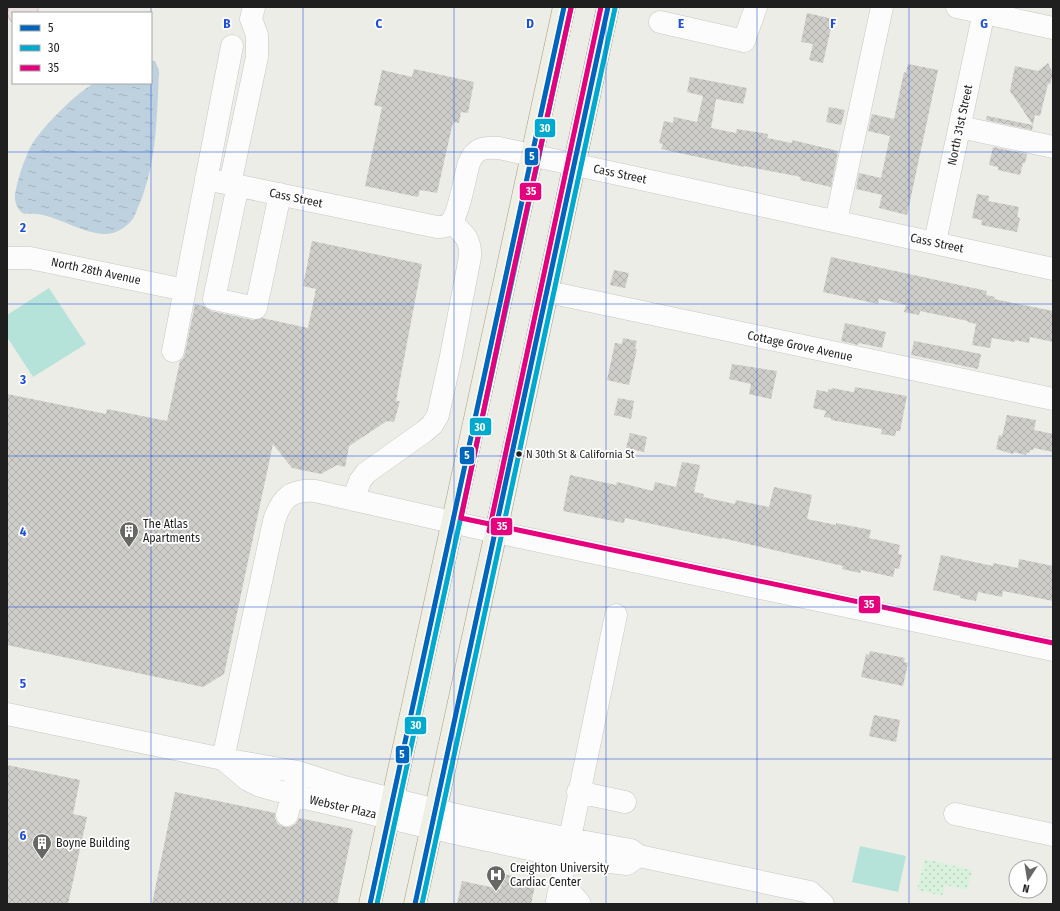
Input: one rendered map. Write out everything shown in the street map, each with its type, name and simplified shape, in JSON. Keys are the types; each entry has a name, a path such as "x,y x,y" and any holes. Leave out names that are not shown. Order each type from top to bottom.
{"main road":[{"path":"370,904 564,7"},
{"path":"415,904 548,292 608,7"}],"street":[{"path":"254,7 251,18 257,35 257,57 214,299 256,308 280,194"},
{"path":"660,22 744,41 756,7"},
{"path":"836,221 882,7"},
{"path":"957,7 985,10 1053,28"},
{"name":"North 31st Street","path":"935,242 985,10"},
{"path":"173,351 232,46"},
{"path":"960,127 1053,148"},
{"name":"Cass Street","path":"206,179 437,227 445,227 451,222 456,214 468,163 472,155 482,148 490,147 532,154 1053,269"},
{"path":"353,500 360,481 366,473 425,431 432,425 438,415 452,356 470,257 470,247 467,238 451,222"},
{"name":"North 28th Avenue","path":"7,258 30,258 185,290"},
{"name":"Cottage Grove Avenue","path":"548,292 1053,399"},
{"path":"223,759 274,522 281,504 290,495 297,492 315,491 453,523 1053,650"},
{"path":"580,904 559,891 578,792 616,615"},
{"name":"Webster Plaza","path":"7,714 223,759 298,772 344,787 391,808 434,819 567,848 630,850 638,856 810,892 823,904"},
{"name":"Webster Plaza","path":"223,759 248,780 290,805 391,808"},
{"path":"290,805 298,772"},
{"path":"578,792 625,802"},
{"path":"955,814 1053,835"}],"green space":[{"path":"925,859 972,870 967,890 945,885 942,896 917,890"}],"shaded area":[{"path":"49,288 86,344 33,377 7,337 7,315"},
{"path":"860,846 906,856 898,892 852,882"}],"water":[{"path":"152,60 155,61 159,70 155,137 146,187 132,220 119,230 107,234 83,229 44,215 24,214 15,202 15,194 22,169 34,141 54,117 92,84 152,84"}],"building":[{"path":"807,13 833,19 823,63 809,60 813,44 801,42"},
{"path":"1048,63 1053,73 1050,84 1048,84 1040,116 1035,115 1033,125 1010,91 1015,66 1038,71"},
{"path":"908,64 938,70 907,215 879,208 882,195 856,189 859,173 881,178 890,136 868,131 872,114 894,119 904,72 906,73"},
{"path":"414,69 474,82 468,113 461,112 459,123 453,122 437,193 420,190 418,197 365,186 382,107 374,105 382,70 412,77"},
{"path":"690,77 747,88 743,104 716,99 711,128 736,133 737,129 768,134 767,138 792,143 792,140 838,151 831,187 800,180 801,177 744,167 661,149 663,144 659,143 664,121 673,123 674,117 697,122 703,96 687,92"},
{"path":"829,107 845,110 841,125 826,122"},
{"path":"987,116 1033,125 1032,130 986,120"},
{"path":"993,147 1027,154 1020,175 998,170 998,167 989,165"},
{"path":"977,194 989,196 988,201 1019,207 1017,217 1020,218 1017,232 981,225 982,220 972,218"},
{"name":"The Atlas Apartments","path":"312,241 422,264 396,401 400,401 394,422 387,421 349,446 345,467 337,465 321,474 292,468 273,444 224,674 203,687 7,645 7,394 106,414 107,409 167,421 180,361 183,359 185,353 195,304 204,306 211,311 253,320 262,318 308,328 316,289 303,286"},
{"path":"831,257 987,291 986,295 995,297 994,299 1053,311 1053,342 1030,337 1029,343 992,338 990,348 972,345 976,324 968,321 920,311 919,315 904,312 906,305 879,299 878,304 823,292"},
{"path":"614,270 629,273 625,288 610,285"},
{"path":"845,323 886,332 882,348 841,341"},
{"path":"623,338 637,341 635,349 637,349 629,385 607,380 615,343 622,344"},
{"path":"914,341 981,354 978,369 911,355"},
{"path":"732,364 777,371 771,399 749,394 751,384 729,379"},
{"path":"855,387 907,396 900,431 896,431 895,436 881,434 882,429 831,420 831,418 824,417 826,411 813,408 817,390 828,392 828,389 831,390 832,388 854,392"},
{"path":"618,398 634,401 631,419 614,415"},
{"path":"1007,415 1036,420 1034,430 1053,434 1053,452 1034,448 1033,450 1030,450 1029,453 1027,452 1026,455 1014,452 1013,454 996,449 999,435 1002,436"},
{"path":"630,433 647,437 644,452 626,448"},
{"path":"682,462 700,465 694,492 704,494 703,497 735,504 736,500 769,507 774,487 812,495 807,519 871,530 869,538 900,545 898,554 902,555 899,569 895,568 893,577 861,570 860,573 842,569 843,566 722,538 625,518 624,523 563,511 570,475 616,485 617,482 653,491 655,482 676,487"},
{"path":"941,555 993,566 993,563 1018,568 1019,559 1053,566 1053,601 1003,591 1002,597 978,592 976,601 933,590"},
{"path":"870,651 905,658 904,662 908,663 903,686 861,677 866,654 869,655"},
{"path":"874,715 900,720 896,742 869,736"},
{"name":"Boyne Building","path":"7,765 80,780 73,814 87,817 68,904 7,904"},
{"path":"175,792 275,813 275,819 278,824 284,827 290,827 296,824 299,818 353,829 337,904 152,904"},
{"name":"Creighton University Cardiac Center","path":"503,874 536,881 531,904 457,904 462,881 500,889"}],"transit line":[{"name":"5","path":"370,904 564,7"},
{"name":"35","path":"489,531 601,7"},
{"name":"5","path":"415,904 608,7"},
{"name":"30","path":"377,904 571,8"},
{"name":"35","path":"571,8 461,518 1053,643"},
{"name":"30","path":"422,904 615,8"}],"place":[{"name":"N 30th St & California St","path":"519,454"},
{"name":"The Atlas Apartments","path":"129,548"},
{"name":"Boyne Building","path":"42,860"},
{"name":"Creighton University Cardiac Center","path":"496,892"}]}
